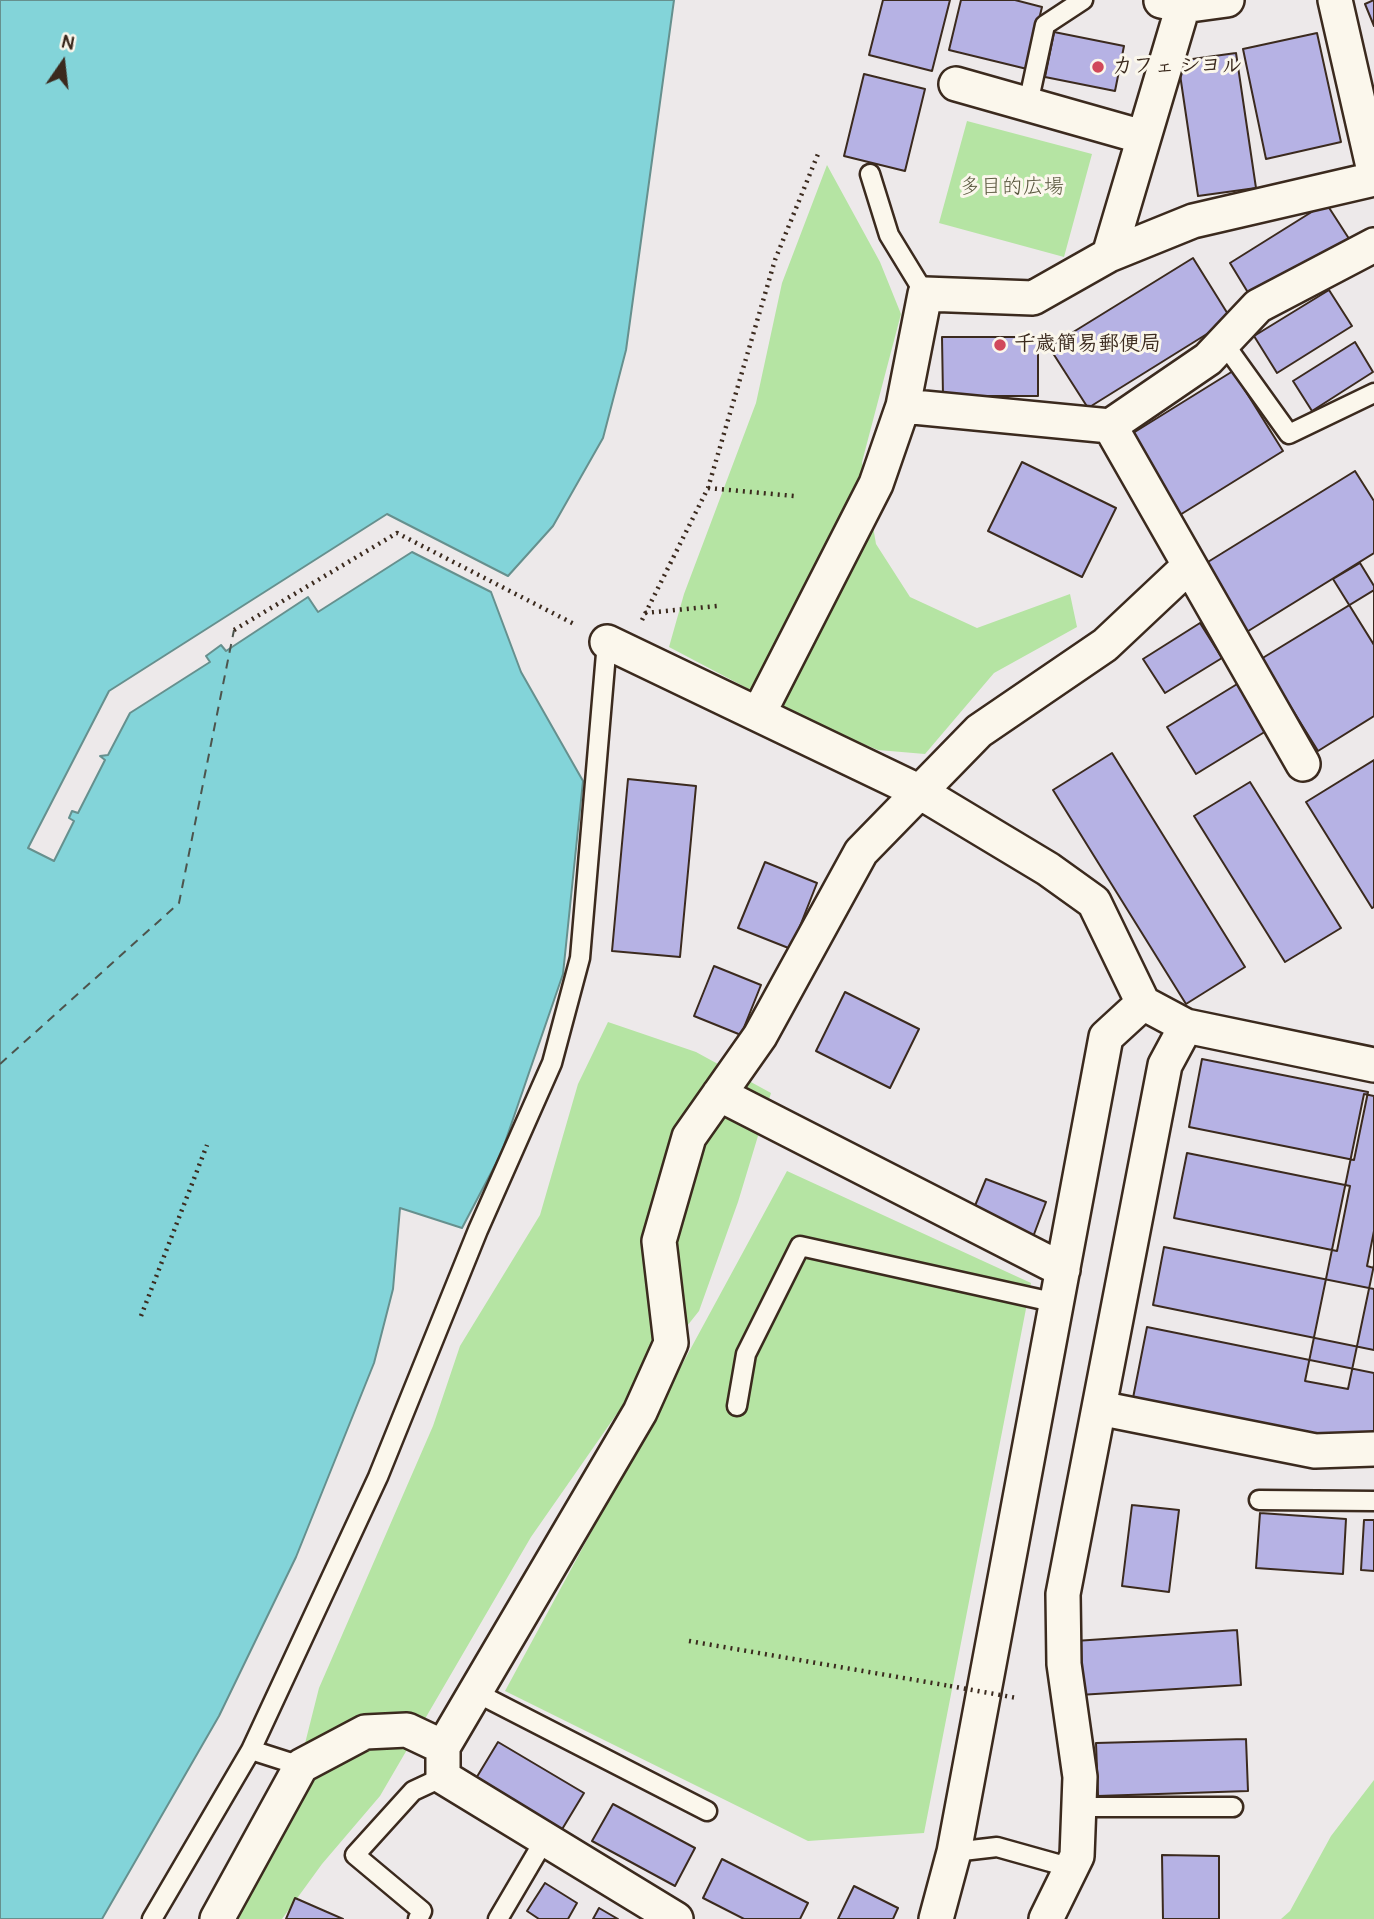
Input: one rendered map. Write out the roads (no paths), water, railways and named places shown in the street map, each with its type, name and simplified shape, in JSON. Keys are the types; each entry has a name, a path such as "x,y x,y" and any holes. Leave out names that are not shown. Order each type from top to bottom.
{"street":[{"path":"1109,255 1143,138 1174,2 1227,0"},
{"path":"1335,0 1374,171"},
{"path":"956,84 1143,138"},
{"path":"759,713 876,484 903,406 925,294 1033,298 1109,255 1193,222 1374,179"},
{"path":"903,406 1110,426 1208,359 1258,306 1374,245"},
{"path":"1110,426 1303,764"},
{"path":"443,1762 475,1692 640,1412 671,1343 659,1241 689,1137 760,1036 861,852 979,731 1105,645 1189,566"},
{"path":"617,646 920,792 1048,869 1094,902 1143,1003 1186,1026 1374,1065"},
{"path":"936,1919 954,1852 1106,1037 1143,1003"},
{"path":"1046,1919 1077,1856 1080,1777 1064,1664 1063,1594 1165,1065 1186,1026"},
{"path":"719,1094 1063,1270"},
{"path":"1099,1408 1315,1451 1374,1450"},
{"path":"217,1919 301,1766 365,1732 407,1730 443,1762 545,1839 676,1919"}],"lane":[{"path":"1028,104 1045,25 1083,0"},
{"path":"870,174 889,235 925,294"},
{"path":"1223,342 1289,434 1374,393"},
{"path":"152,1919 251,1749 378,1477 478,1230 552,1063 580,958 617,646"},
{"path":"737,1406 746,1354 800,1246 1057,1303"},
{"path":"1259,1500 1374,1502"},
{"path":"475,1692 707,1811"},
{"path":"251,1749 301,1766"},
{"path":"418,1919 422,1911 355,1856 443,1762"},
{"path":"1079,1807 1233,1807"},
{"path":"498,1919 545,1839"},
{"path":"954,1852 997,1847 1072,1868"}],"water":[{"path":"0,0 674,0 626,350 603,438 553,526 508,576 387,514 109,691 28,848 54,861 74,821 69,818 72,811 78,813 105,760 100,756 108,755 130,713 210,662 206,656 221,645 226,651 308,597 318,612 412,552 491,592 521,672 583,781 563,974 501,1154 462,1228 400,1208 393,1289 374,1363 296,1557 219,1716 102,1919 0,1919"}],"place":[{"name":"カフェ シヨル","path":"1098,67"},
{"name":"千歳簡易郵便局","path":"1000,345"}],"park label":[{"name":"多目的広場","path":"1012,188"}]}
